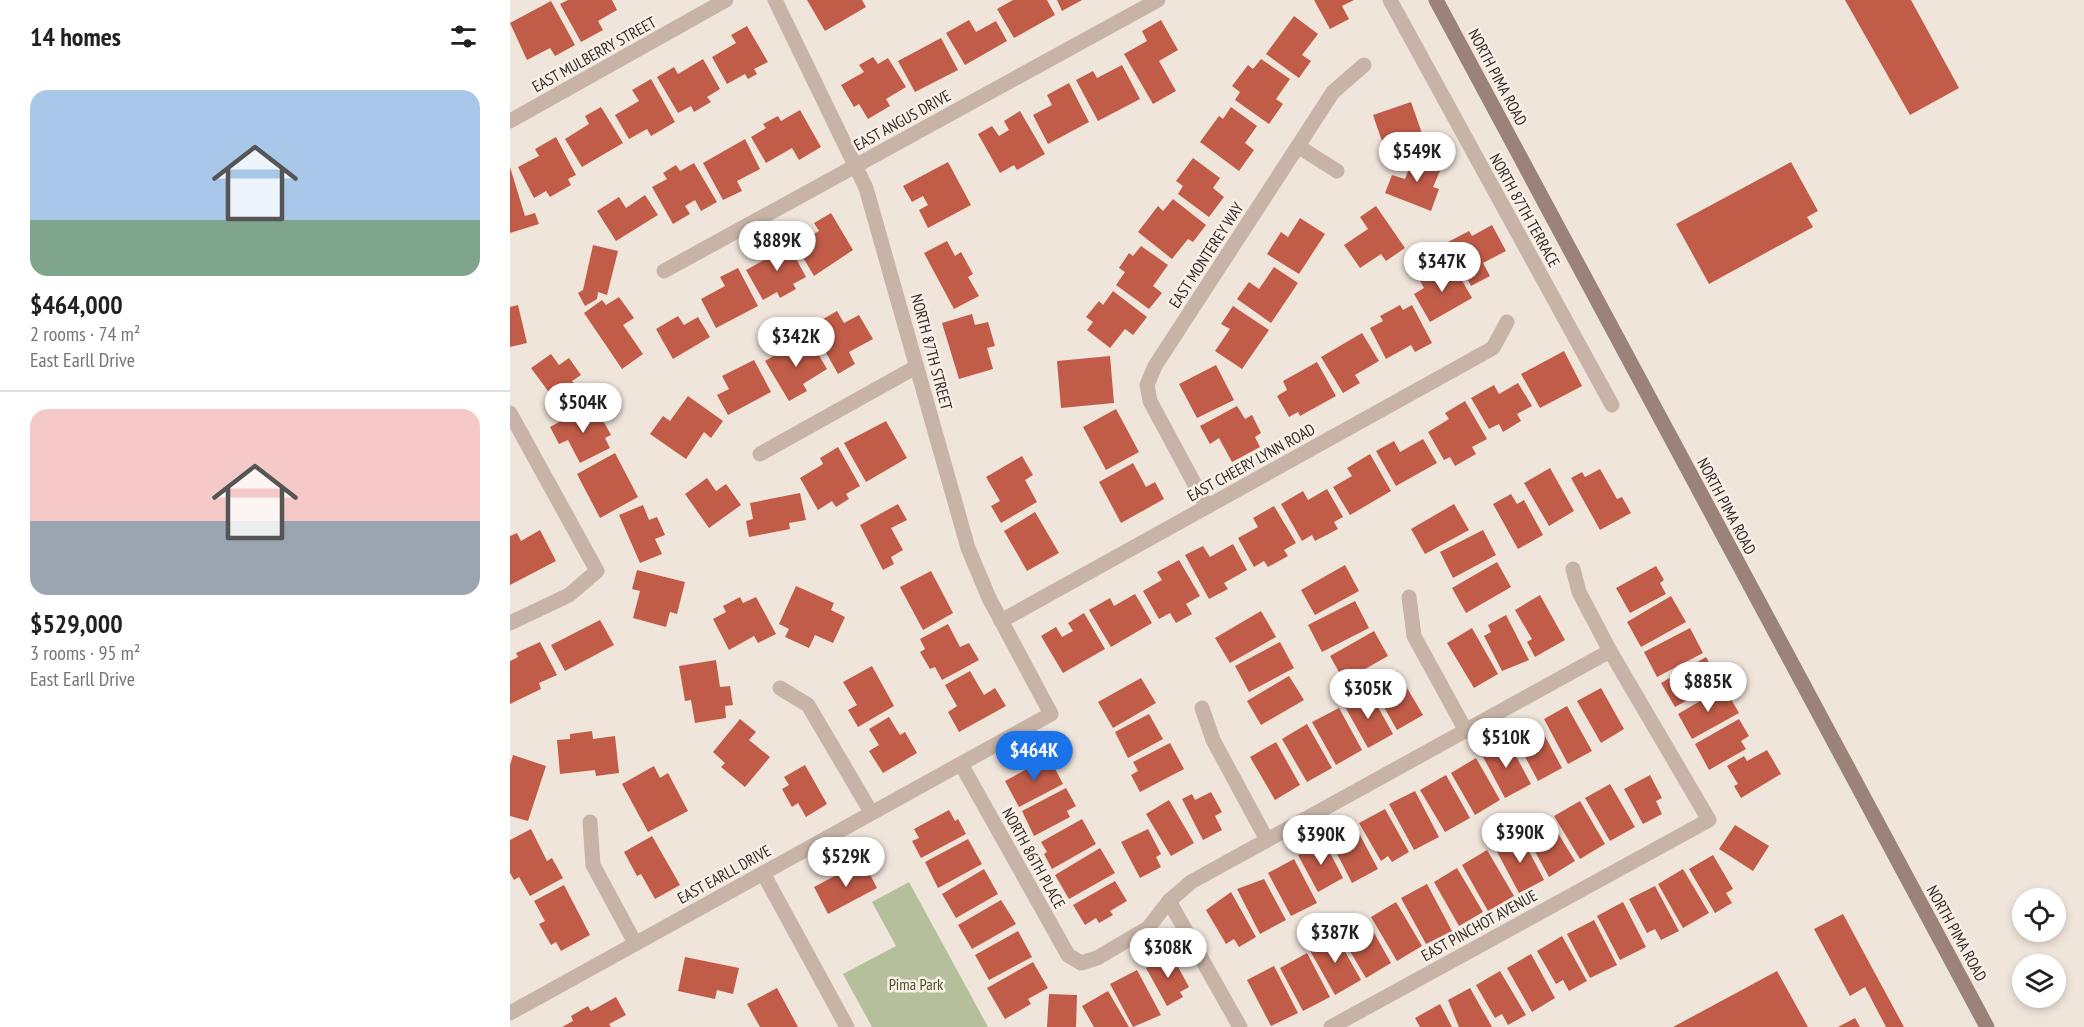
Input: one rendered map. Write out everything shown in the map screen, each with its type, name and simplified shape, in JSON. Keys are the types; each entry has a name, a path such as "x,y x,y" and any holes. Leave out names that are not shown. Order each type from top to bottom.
{"main road":[{"name":"NORTH PIMA ROAD","path":"1436,0 1988,1027"}],"street":[{"name":"EAST MULBERRY STREET","path":"510,121 726,0"},
{"name":"NORTH 87TH STREET","path":"775,0 866,188 968,548 1001,621 1051,714"},
{"name":"EAST ANGUS DRIVE","path":"664,271 1158,0"},
{"name":"NORTH 87TH TERRACE","path":"1390,0 1612,405"},
{"name":"EAST MONTEREY WAY","path":"1208,507 1150,401 1147,385 1155,366 1333,92 1364,65"},
{"path":"1299,147 1337,171"},
{"name":"EAST CHEERY LYNN ROAD","path":"1001,621 1493,348 1507,322"},
{"path":"760,454 916,367"},
{"path":"510,413 597,570 569,595 510,623"},
{"path":"1240,1027 1169,901 1191,882 1610,651 1580,592 1573,568"},
{"path":"1409,597 1414,636 1466,731"},
{"name":"EAST PINCHOT AVENUE","path":"1331,1027 1708,820 1610,651"},
{"path":"780,688 808,705 871,812"},
{"path":"1202,708 1213,740 1266,840"},
{"name":"EAST EARLL DRIVE","path":"510,1013 1051,714"},
{"name":"NORTH 86TH PLACE","path":"961,764 1068,955 1081,963 1097,958 1148,928 1169,901"},
{"path":"590,822 593,865 635,943"},
{"path":"763,873 847,1027"}],"green space":[{"name":"Pima Park","path":"909,882 988,1027 872,1027 843,974 896,946 872,902"}],"building":[{"path":"568,0 612,0 617,10 598,21 603,30 581,42 560,4"},
{"path":"807,0 862,0 866,7 825,31"},
{"path":"1013,0 1047,0 1055,15 1014,38 997,9"},
{"path":"1057,0 1082,0 1062,11"},
{"path":"1314,0 1354,0 1342,6 1349,19 1330,29"},
{"path":"1845,0 1911,0 1959,88 1910,115"},
{"path":"551,1 575,45 555,56 550,48 527,60 510,23"},
{"path":"1294,16 1318,34 1302,55 1311,61 1299,78 1266,54"},
{"path":"969,20 976,32 996,21 1007,41 965,65 946,33"},
{"path":"1161,20 1178,50 1159,61 1176,91 1153,104 1124,54 1147,41 1142,31"},
{"path":"747,26 768,62 754,69 757,74 748,79 745,74 727,84 712,57 736,43 731,35"},
{"path":"941,38 958,70 915,92 898,61"},
{"path":"873,57 878,64 888,58 906,87 886,99 890,106 868,119 859,104 854,107 841,85 864,72 859,65"},
{"path":"703,59 720,89 707,97 711,102 694,112 691,106 678,113 657,77 674,67 678,74"},
{"path":"1261,59 1290,79 1276,99 1283,104 1269,124 1235,100 1240,92 1232,86 1248,65 1253,69"},
{"path":"1122,65 1140,99 1098,121 1076,80 1093,71 1097,78"},
{"path":"651,79 675,122 651,136 647,129 629,139 615,115 639,101 632,90"},
{"path":"1069,83 1089,122 1048,144 1033,115 1052,105 1047,95"},
{"path":"1411,102 1424,139 1386,153 1373,115"},
{"path":"601,107 623,143 582,167 565,139 589,124 585,116"},
{"path":"1231,107 1257,126 1245,143 1254,150 1239,171 1200,142 1219,116 1223,119"},
{"path":"800,110 821,147 799,160 792,148 766,163 751,137 766,128 763,124 778,116 781,121"},
{"path":"1020,111 1045,154 1017,170 1014,165 1000,173 978,134 992,126 999,136 1009,130 1004,121"},
{"path":"556,137 576,175 568,179 571,185 550,197 546,191 534,198 518,167 539,156 535,149"},
{"path":"745,139 760,169 737,181 742,191 723,200 703,163"},
{"path":"1415,153 1443,164 1433,187 1439,189 1431,211 1385,193 1392,175 1405,179"},
{"path":"1193,158 1220,178 1213,188 1224,197 1209,217 1178,194 1183,186 1176,181"},
{"path":"948,162 971,205 928,228 919,210 928,205 923,196 912,202 903,186"},
{"path":"1791,162 1818,211 1807,217 1813,227 1709,284 1676,224"},
{"path":"694,163 717,202 701,211 695,200 685,206 690,214 673,224 652,187 667,179 663,173 676,165 680,171"},
{"path":"510,167 525,216 535,213 539,224 510,233"},
{"path":"645,195 658,215 616,241 597,211 619,197 626,208"},
{"path":"1173,199 1206,225 1193,242 1188,239 1172,259 1138,232 1158,206 1163,211"},
{"path":"1376,206 1405,248 1386,261 1381,254 1360,268 1344,245 1368,229 1360,217"},
{"path":"831,213 853,250 814,276 795,244 819,231 814,223"},
{"path":"1300,218 1325,234 1299,274 1267,254 1281,232 1288,237"},
{"path":"1492,225 1506,251 1483,263 1490,276 1471,286 1448,242 1469,231 1472,236"},
{"path":"785,238 806,277 793,284 796,289 780,298 777,292 763,300 746,270 771,256 767,248"},
{"path":"947,241 955,256 961,252 973,274 968,277 979,296 954,309 924,253"},
{"path":"593,245 618,251 607,295 598,292 597,299 585,306 578,293 583,290"},
{"path":"1141,246 1168,265 1153,286 1162,293 1149,309 1116,285 1125,272 1119,268 1129,253 1133,256"},
{"path":"1452,263 1472,298 1430,322 1414,294 1424,288 1420,281"},
{"path":"1274,267 1298,283 1271,323 1237,299 1249,282 1259,289"},
{"path":"738,268 758,306 716,328 701,299 725,286 720,277"},
{"path":"1113,291 1147,317 1133,335 1125,329 1110,348 1087,330 1093,322 1086,317 1099,301 1103,305"},
{"path":"619,297 634,318 623,325 643,354 622,369 584,313 602,300 606,305"},
{"path":"518,305 527,343 510,347 510,307"},
{"path":"1400,305 1403,310 1412,305 1432,343 1415,352 1411,345 1386,359 1370,328 1383,321 1380,316"},
{"path":"1233,306 1269,330 1242,369 1215,351 1230,329 1221,324"},
{"path":"837,311 844,323 859,315 873,339 849,352 855,364 838,374 811,326"},
{"path":"972,314 975,325 988,322 995,346 987,348 993,369 959,379 942,323"},
{"path":"678,316 684,325 698,317 710,337 673,359 656,329"},
{"path":"1362,333 1379,361 1355,375 1360,383 1343,393 1321,357"},
{"path":"810,340 827,369 803,384 807,391 789,401 765,361 794,344 797,348"},
{"path":"1564,351 1582,386 1540,408 1521,374"},
{"path":"551,354 559,365 569,358 581,375 572,381 583,395 562,410 531,368"},
{"path":"1110,356 1114,403 1061,408 1057,361"},
{"path":"754,360 771,392 728,415 717,395 729,389 722,376"},
{"path":"1317,362 1336,396 1300,416 1298,412 1289,417 1277,396 1287,390 1283,381"},
{"path":"1216,365 1234,400 1197,418 1179,384"},
{"path":"1518,383 1532,406 1517,414 1521,421 1503,432 1499,424 1489,429 1471,398 1494,385 1499,394"},
{"path":"688,396 723,421 711,438 704,432 686,459 650,434 663,416 670,421"},
{"path":"1465,401 1487,439 1472,447 1476,454 1455,466 1450,457 1444,460 1428,432 1449,419 1445,413"},
{"path":"1237,406 1245,419 1252,415 1261,433 1255,437 1260,447 1232,462 1219,438 1210,444 1200,426"},
{"path":"587,407 593,418 600,415 611,435 605,438 610,448 580,463 568,440 559,444 550,427"},
{"path":"1116,409 1139,452 1106,470 1083,427"},
{"path":"886,421 907,458 866,482 844,443"},
{"path":"1423,439 1437,463 1396,486 1376,451 1394,441 1400,452"},
{"path":"838,447 860,486 846,494 849,499 836,507 832,501 818,510 800,478 823,464 820,458"},
{"path":"615,453 638,497 600,518 577,474"},
{"path":"1370,454 1391,491 1350,515 1333,487 1352,476 1347,468"},
{"path":"1022,456 1033,475 1025,480 1037,502 1001,523 991,506 1000,501 986,477"},
{"path":"1133,463 1146,487 1155,482 1164,499 1121,523 1099,482"},
{"path":"1550,468 1574,511 1549,526 1524,483"},
{"path":"1600,469 1617,499 1622,497 1631,513 1600,530 1571,478 1582,472 1585,477"},
{"path":"707,478 716,491 726,484 741,505 709,528 685,494"},
{"path":"1327,489 1343,517 1334,522 1338,529 1315,541 1312,535 1302,541 1281,504 1303,491 1308,500"},
{"path":"800,493 806,520 789,523 790,529 749,537 746,521 753,519 750,503"},
{"path":"1511,494 1517,504 1524,500 1543,535 1518,549 1493,504"},
{"path":"898,504 907,520 891,528 903,550 891,557 894,564 883,570 860,525"},
{"path":"1454,504 1469,530 1425,554 1411,529"},
{"path":"643,505 649,520 657,517 665,535 655,539 662,554 640,563 619,515"},
{"path":"1274,506 1296,543 1284,550 1288,556 1268,567 1264,561 1254,567 1238,538 1258,527 1253,518"},
{"path":"1035,512 1059,553 1027,571 1004,531"},
{"path":"540,530 556,561 510,585 510,536 517,533 521,541"},
{"path":"1483,530 1496,555 1453,578 1440,552"},
{"path":"1233,544 1247,570 1224,583 1228,589 1209,599 1185,555 1203,546 1210,557"},
{"path":"1179,560 1200,596 1186,604 1192,614 1176,623 1170,613 1159,619 1143,591 1162,580 1157,572"},
{"path":"1497,562 1511,587 1466,613 1452,588"},
{"path":"1345,565 1359,591 1315,615 1301,590"},
{"path":"1656,566 1664,580 1660,583 1666,594 1630,613 1616,588"},
{"path":"637,570 685,582 677,614 670,612 666,627 633,618 640,591 632,589"},
{"path":"931,571 953,613 923,630 900,587"},
{"path":"796,586 834,603 831,610 845,617 833,643 815,635 809,648 785,637 789,629 779,624"},
{"path":"1135,594 1152,623 1111,647 1089,610 1110,598 1114,606"},
{"path":"1540,595 1565,640 1535,657 1527,642 1532,639 1515,610"},
{"path":"1671,596 1686,622 1641,647 1627,622"},
{"path":"740,597 743,603 756,597 776,634 758,643 754,636 729,650 713,619 726,612 723,606"},
{"path":"1355,601 1369,628 1322,652 1308,625"},
{"path":"1261,611 1276,637 1230,663 1215,638"},
{"path":"1084,613 1105,649 1063,673 1041,636 1056,627 1062,637 1073,631 1068,623"},
{"path":"1506,615 1529,660 1502,671 1484,636 1491,632 1488,625"},
{"path":"600,620 614,645 565,671 551,645"},
{"path":"948,624 960,647 969,643 979,660 942,680 935,667 930,669 920,652 925,649 920,639"},
{"path":"1472,628 1498,674 1474,688 1447,643"},
{"path":"1690,628 1703,653 1657,677 1644,652"},
{"path":"1374,631 1388,656 1344,681 1330,656"},
{"path":"540,642 557,675 539,683 541,689 510,704 510,661 518,657 516,653"},
{"path":"1280,642 1294,668 1249,692 1235,666"},
{"path":"1706,657 1720,682 1675,707 1661,683"},
{"path":"716,660 720,687 730,686 733,705 725,706 726,718 695,723 691,700 685,701 679,666"},
{"path":"872,666 894,706 858,727 848,710 857,705 843,682"},
{"path":"970,671 984,695 995,688 1006,706 959,732 948,712 957,706 945,685"},
{"path":"1397,671 1423,715 1397,730 1372,686"},
{"path":"1289,676 1304,700 1261,725 1247,701"},
{"path":"1141,678 1156,703 1113,728 1098,702"},
{"path":"1724,687 1739,713 1692,739 1678,714"},
{"path":"1601,688 1624,729 1601,743 1577,701"},
{"path":"1369,691 1393,734 1368,748 1344,705"},
{"path":"1567,706 1592,751 1568,764 1544,719"},
{"path":"1339,708 1362,750 1336,765 1312,722"},
{"path":"1149,714 1163,739 1128,758 1115,732"},
{"path":"889,717 900,735 905,732 917,753 883,773 869,751 879,745 869,729"},
{"path":"740,719 756,732 749,740 770,757 745,787 721,767 725,763 713,752"},
{"path":"1739,719 1749,736 1741,741 1746,749 1709,770 1695,744"},
{"path":"1538,723 1562,768 1538,781 1514,736"},
{"path":"1307,724 1332,768 1307,782 1282,739"},
{"path":"592,731 593,739 615,736 619,773 596,776 595,770 560,774 557,740 570,739 570,734"},
{"path":"1508,741 1531,784 1505,798 1482,755"},
{"path":"1276,742 1300,785 1275,800 1250,757"},
{"path":"1170,743 1184,769 1140,792 1131,775 1138,771 1133,762"},
{"path":"1767,750 1781,774 1741,798 1734,786 1738,784 1727,766 1744,756 1747,761"},
{"path":"513,755 546,766 528,821 510,816 510,765"},
{"path":"1049,757 1063,784 1019,807 1005,781"},
{"path":"1476,758 1500,800 1475,815 1451,773"},
{"path":"805,765 827,804 806,817 798,803 792,807 782,789 789,785 784,777"},
{"path":"654,766 660,778 668,773 688,811 648,832 622,784"},
{"path":"1446,775 1470,818 1445,832 1420,790"},
{"path":"1650,775 1662,798 1656,801 1662,814 1643,824 1624,789"},
{"path":"1610,784 1635,827 1610,841 1585,798"},
{"path":"1066,788 1076,806 1067,811 1070,817 1034,836 1022,811"},
{"path":"1415,791 1439,837 1414,850 1389,804"},
{"path":"1211,792 1222,812 1215,816 1222,830 1203,840 1182,799 1192,794 1195,800"},
{"path":"1169,800 1194,843 1171,856 1146,814"},
{"path":"1580,801 1605,844 1580,859 1554,816"},
{"path":"1385,809 1409,852 1392,862 1388,856 1381,861 1359,823"},
{"path":"949,810 955,821 958,819 966,834 921,858 912,841 919,838 914,829"},
{"path":"1548,817 1575,861 1549,877 1527,837 1533,834 1530,828"},
{"path":"1082,819 1096,844 1052,869 1041,842"},
{"path":"1354,824 1378,869 1352,883 1331,842 1341,837 1338,832"},
{"path":"1735,825 1769,846 1753,871 1719,849"},
{"path":"531,829 547,861 552,858 563,878 530,896 519,877 514,880 510,873 510,840"},
{"path":"1148,829 1161,854 1156,857 1161,867 1140,878 1121,842"},
{"path":"1520,834 1544,880 1519,893 1495,848"},
{"path":"652,836 680,885 655,899 641,874 637,876 624,852"},
{"path":"968,839 982,864 938,888 925,862"},
{"path":"1324,841 1343,878 1318,892 1298,855"},
{"path":"1100,848 1115,873 1069,899 1055,875"},
{"path":"1487,850 1514,896 1488,911 1462,865"},
{"path":"1713,855 1733,889 1726,893 1732,903 1715,913 1689,869"},
{"path":"1294,859 1317,903 1291,916 1268,873"},
{"path":"863,861 877,888 828,914 814,887"},
{"path":"1457,868 1483,912 1459,926 1434,882"},
{"path":"984,869 998,894 956,918 942,894"},
{"path":"1683,869 1709,913 1683,928 1658,884"},
{"path":"1264,879 1286,920 1260,934 1237,889"},
{"path":"1115,881 1127,901 1110,911 1113,915 1099,923 1096,918 1085,925 1073,905"},
{"path":"1427,884 1452,931 1426,944 1401,898"},
{"path":"564,885 590,935 561,951 556,942 551,945 539,924 545,921 534,901"},
{"path":"1655,886 1679,931 1661,940 1655,929 1647,933 1629,899"},
{"path":"1231,892 1256,937 1239,947 1234,939 1226,944 1206,910"},
{"path":"1001,900 1016,924 972,949 958,925"},
{"path":"1396,902 1422,946 1397,961 1371,917"},
{"path":"1623,902 1646,947 1620,960 1597,916"},
{"path":"1843,914 1904,1027 1886,1027 1865,987 1850,996 1814,929"},
{"path":"1594,920 1617,965 1590,978 1567,934"},
{"path":"1018,931 1032,957 989,980 975,955"},
{"path":"1373,931 1391,963 1366,978 1345,943 1363,932 1365,936"},
{"path":"1335,934 1361,980 1335,995 1309,949"},
{"path":"1562,936 1587,981 1569,991 1563,980 1556,984 1537,951"},
{"path":"1307,953 1330,997 1303,1011 1280,968"},
{"path":"1171,954 1189,987 1180,992 1183,997 1167,1006 1146,968"},
{"path":"1531,954 1555,998 1532,1012 1507,968"},
{"path":"685,957 739,968 733,994 717,990 715,999 678,991"},
{"path":"1033,962 1048,988 1028,999 1031,1004 1005,1019 987,988"},
{"path":"1274,966 1298,1013 1271,1026 1247,980"},
{"path":"1137,970 1161,1015 1133,1027 1110,984"},
{"path":"1500,971 1526,1015 1508,1025 1502,1014 1495,1018 1476,985"},
{"path":"1777,971 1808,1027 1673,1027"},
{"path":"777,988 798,1027 760,1027 747,1004"},
{"path":"1470,988 1492,1027 1459,1027 1448,1000"},
{"path":"1108,991 1129,1027 1094,1027 1082,1006"},
{"path":"1049,994 1077,995 1076,1027 1047,1027"},
{"path":"616,997 626,1015 609,1024 611,1027 562,1027 573,1021 571,1016 588,1006 591,1011"},
{"path":"1440,1004 1452,1027 1420,1027 1415,1018"},
{"path":"1855,1018 1860,1027 1838,1027"}]}
